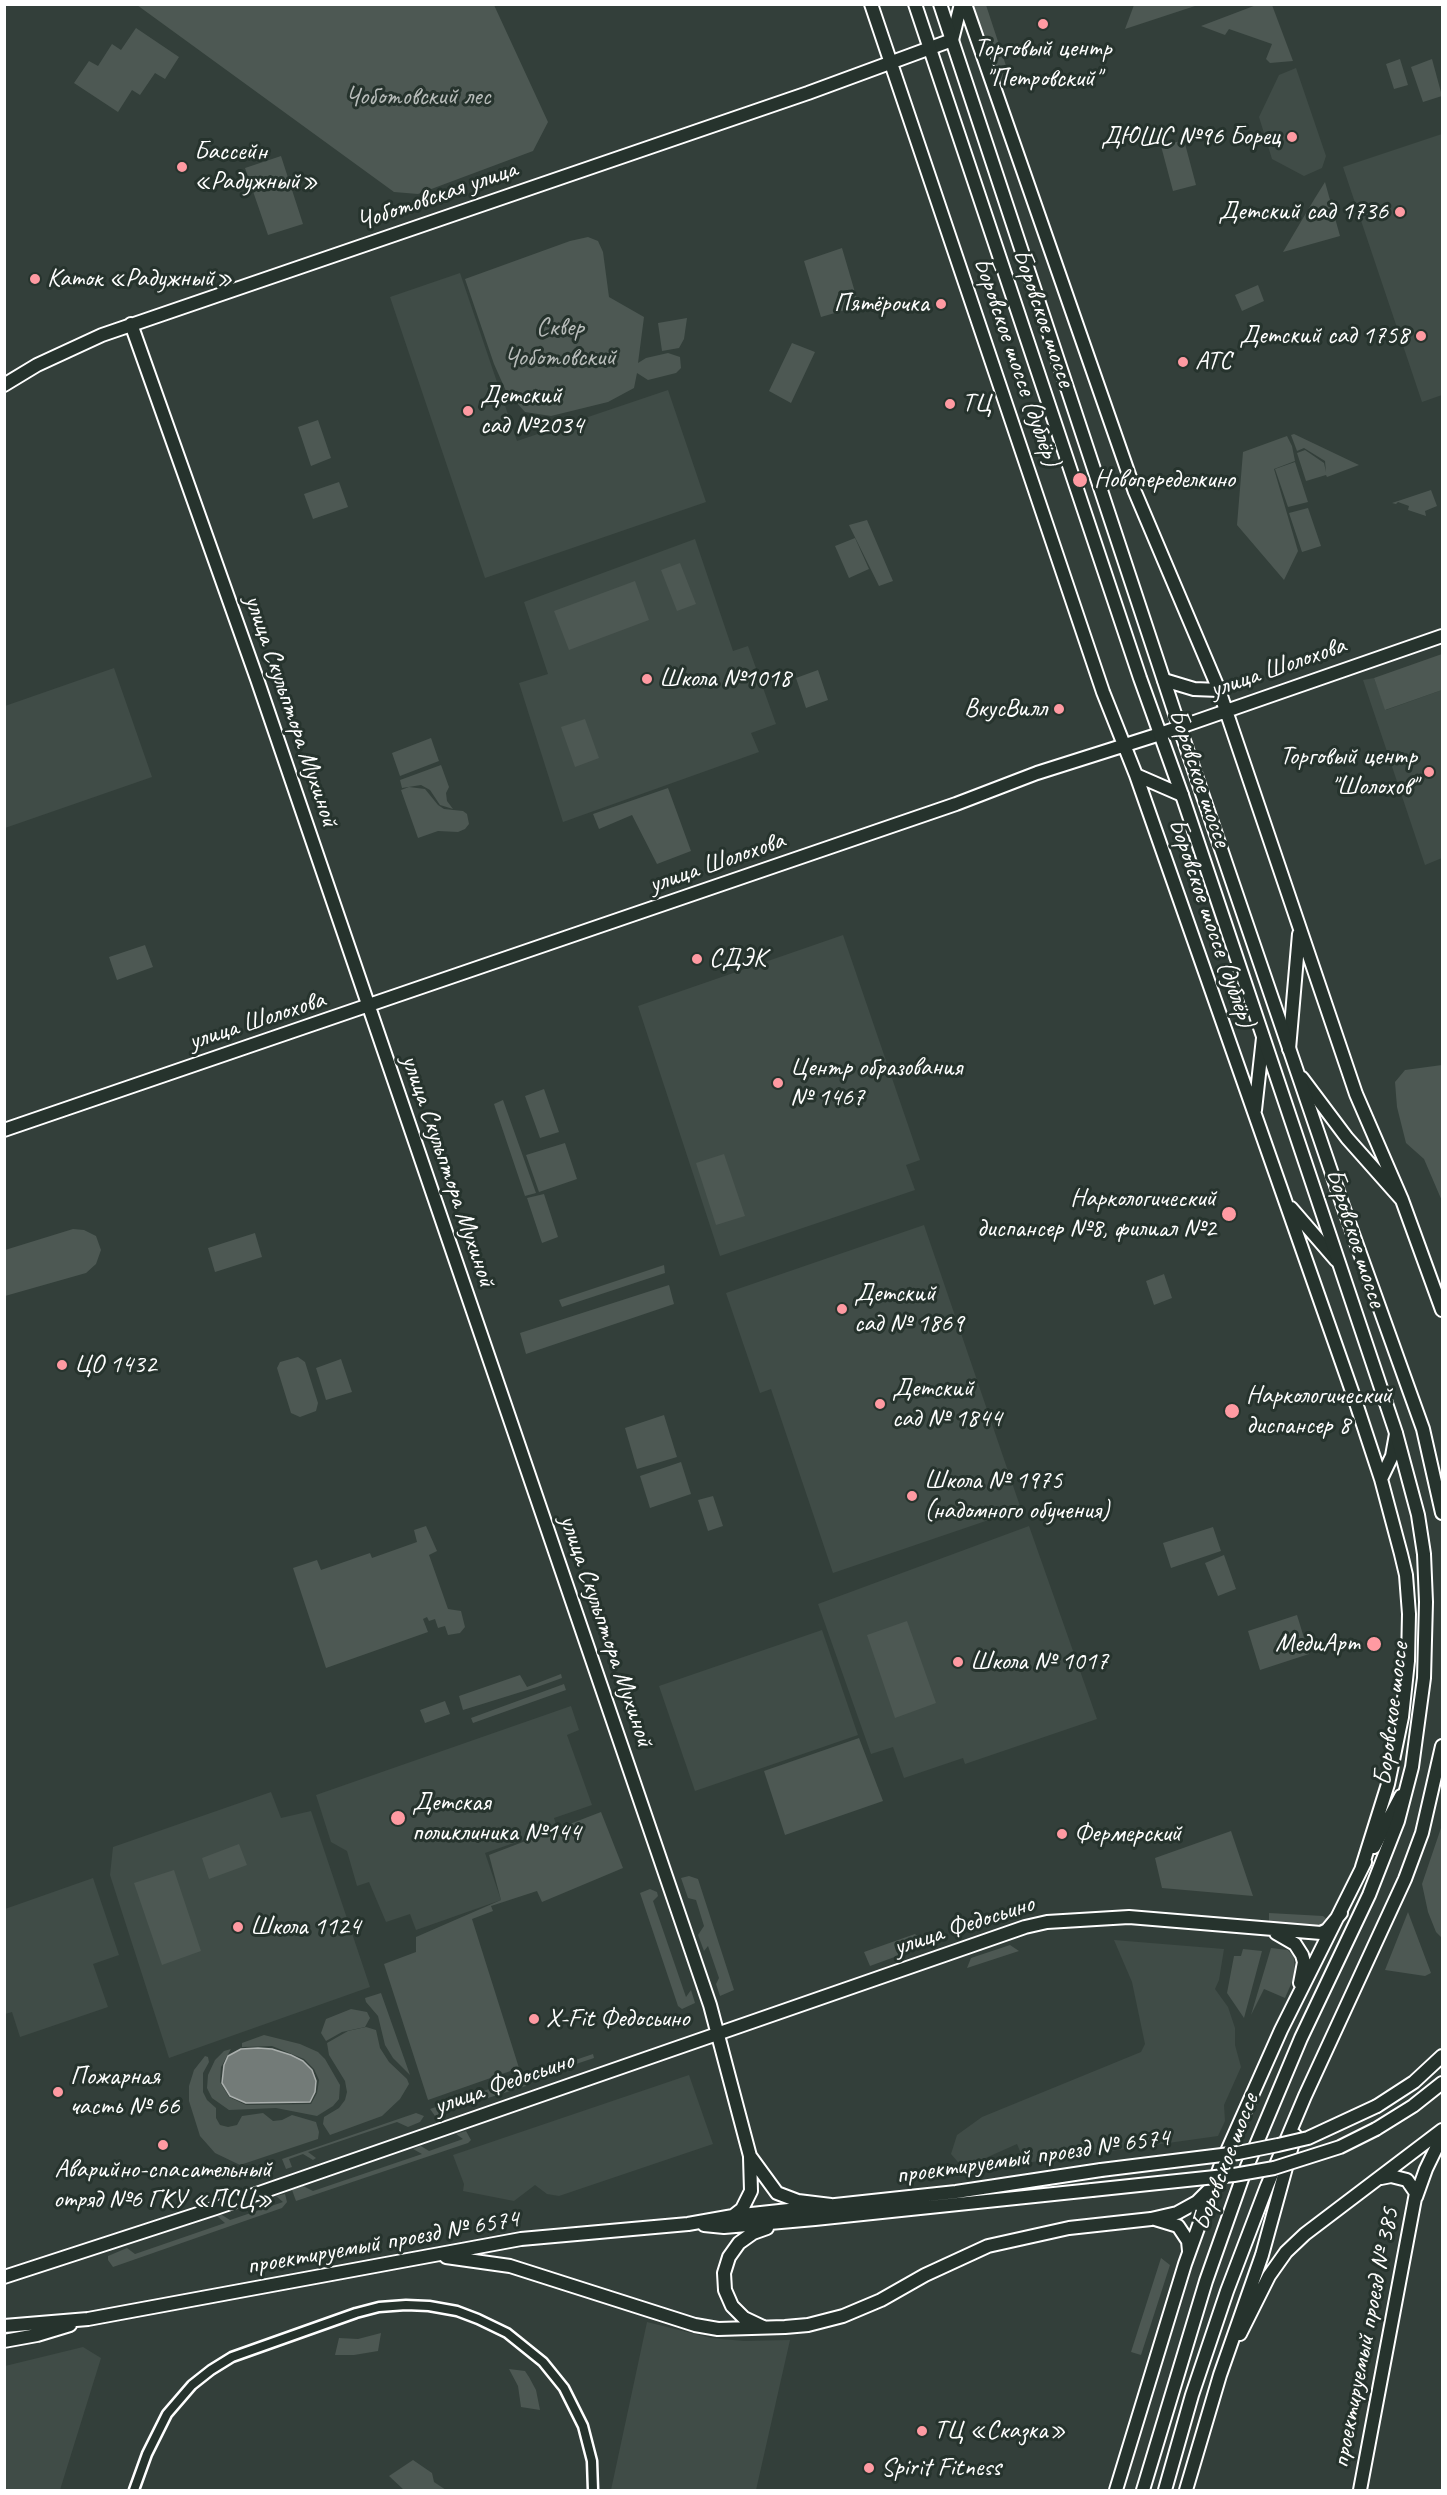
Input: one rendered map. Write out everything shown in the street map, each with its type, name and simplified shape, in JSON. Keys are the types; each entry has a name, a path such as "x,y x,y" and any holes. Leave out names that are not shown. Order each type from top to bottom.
{"main road":[{"name":"Боровское шоссе (дублёр)","path":"871,4 1021,443 1103,692 1136,776 1381,1479 1406,1575 1409,1614 1408,1661 1402,1717 1388,1784 1362,1867"},
{"name":"Боровское шоссе","path":"915,4 1396,1432 1420,1527 1426,1593 1424,1678 1412,1767 1398,1821 1381,1868 1301,2038 1243,2176 1206,2281 1143,2490"},
{"name":"Боровское шоссе","path":"940,4 1179,726 1289,1049 1423,1429 1443,1513"},
{"path":"952,40 963,4"},
{"path":"963,4 1135,492 1219,690 1356,1094 1402,1200 1443,1310"},
{"name":"Чоботовская улица","path":"4,385 37,365 131,324 756,111 952,40"},
{"name":"улица Скульптора Мухиной","path":"131,324 257,679 646,1819 718,2034 750,2156"},
{"name":"улица Шолохова","path":"4,1131 1123,744 1160,734 1443,636"},
{"path":"1164,680 1194,689 1219,690"},
{"path":"1136,776 1182,795"},
{"path":"1289,1049 1300,927"},
{"path":"1254,1115 1263,1036"},
{"path":"1297,1072 1329,1116 1402,1200"},
{"path":"1283,1197 1298,1218 1325,1245 1341,1267"},
{"path":"1381,1479 1392,1456 1396,1432"},
{"name":"Боровское шоссе","path":"1165,2490 1192,2395 1227,2291 1267,2186 1325,2049 1405,1879 1422,1833 1443,1746"},
{"path":"1116,2490 1189,2253 1213,2186 1248,2102 1296,1998 1341,1913 1362,1867 1390,1821 1412,1767"},
{"name":"улица Федосьино","path":"8,2277 226,2204 840,1990 1047,1922 1136,1917 1321,1933 1327,1930 1341,1913"},
{"path":"1266,1929 1294,1944 1302,1955 1303,1971 1296,1998"},
{"path":"1186,2490 1220,2375 1262,2254 1290,2149 1325,2049"},
{"name":"проектируемый проезд № 6574","path":"8,2324 88,2319 521,2239 688,2224 733,2216 956,2192 1278,2145 1333,2128 1377,2106 1413,2082 1443,2056"},
{"name":"проектируемый проезд № 6574","path":"688,2224 724,2227 786,2222 1234,2175 1274,2168 1340,2147 1376,2129 1413,2106 1443,2083"},
{"path":"1220,2375 1269,2276 1286,2252 1305,2234 1443,2130"},
{"name":"проектируемый проезд № 385","path":"1360,2490 1416,2196 1426,2169 1443,2136"},
{"path":"750,2156 777,2193 798,2201 831,2205"},
{"path":"733,2216 742,2209 751,2191 750,2156"},
{"path":"1381,2178 1391,2176 1407,2180 1416,2196"},
{"path":"433,2256 510,2266 695,2325 718,2329 808,2325 843,2316 881,2300 925,2275 988,2246 1069,2228 1151,2219 1177,2213 1197,2202 1213,2186"},
{"path":"1151,2219 1167,2221 1178,2226 1188,2241 1189,2253"},
{"path":"764,2327 744,2318 732,2306 724,2282 726,2265 733,2249 746,2237 786,2222"},
{"name":"проектируемый проезд № 6574","path":"4,2342 37,2335 88,2319"}],"street":[{"path":"134,2490 152,2443 167,2414 192,2385 212,2370 232,2357 356,2313 379,2307 406,2305 447,2309 478,2319 517,2339 543,2362 564,2388 583,2426 592,2461 593,2490"}],"shaded area":[{"name":"ДЮШС №96 Борец","path":"1296,68 1326,156 1322,168 1304,176 1272,159 1259,117 1279,75"},
{"name":"Детский сад 1736","path":"1442,134 1442,395 1422,402 1343,167"},
{"path":"460,273 517,441 668,390 706,502 485,578 390,297"},
{"name":"Школа №1018","path":"695,539 733,651 748,646 776,724 751,733 759,752 563,822 519,683 548,674 524,602"},
{"path":"114,668 152,777 5,828 5,706"},
{"path":"1374,678 1386,710 1442,690 1442,858 1425,865 1363,680"},
{"name":"Центр образования № 1467","path":"843,935 920,1160 906,1165 915,1190 720,1256 638,1006"},
{"path":"924,1225 1021,1509 833,1573 771,1389 760,1393 726,1293"},
{"name":"Школа № 1017","path":"1029,1526 1097,1719 965,1764 963,1758 904,1778 893,1747 871,1754 818,1604"},
{"path":"822,1630 858,1735 695,1791 659,1686"},
{"name":"Детская поликлиника №144","path":"571,1706 579,1730 567,1735 592,1805 554,1818 557,1828 485,1853 501,1900 416,1930 410,1914 386,1922 369,1882 357,1886 347,1851 331,1842 316,1795"},
{"name":"Школа 1124","path":"271,1792 281,1818 311,1811 370,1987 169,2058 110,1875 113,1847"},
{"path":"93,1878 119,1955 93,1964 108,2007 20,2037 12,2012 5,2014 5,1909"},
{"path":"1114,1940 1224,1949 1219,1980 1215,1989 1228,2007 1235,2028 1235,2045 1241,2067 1224,2105 1225,2121 1218,2136 1025,2163 1017,2144 963,2168 951,2154 957,2135 982,2117 1141,2052 1145,2044 1132,1982"},
{"path":"241,2049 272,2049 291,2055 303,2061 312,2070 316,2081 315,2092 310,2102 246,2103 230,2096 222,2083 224,2065 228,2056"},
{"path":"689,2075 713,2144 559,2196 547,2194 535,2185 514,2201 463,2191 464,2184 453,2155"},
{"path":"647,2322 711,2338 744,2341 790,2340 756,2490 611,2490"},
{"path":"83,2347 101,2358 60,2490 5,2490 5,2366"}],"green space":[{"path":"1134,4 1198,5 1125,29"},
{"path":"1259,4 1272,5 1293,61 1270,63 1266,59 1272,44 1229,29 1225,35 1201,26"},
{"name":"Чоботовский лес","path":"137,5 494,5 548,122 533,151 418,194 394,192"},
{"path":"969,5 986,5 1011,81 997,86"},
{"path":"136,28 179,57 165,79 155,73 140,95 132,90 118,112 74,83 89,61 98,66 112,44 121,50"},
{"path":"1400,59 1408,85 1394,89 1386,64"},
{"path":"1432,59 1442,96 1423,102 1411,67"},
{"path":"1184,140 1196,185 1173,191 1161,146"},
{"path":"281,156 303,224 268,235 245,168"},
{"path":"1325,182 1340,236 1283,252 1315,198"},
{"name":"Сквер Чоботовский","path":"588,237 598,241 603,252 609,297 644,317 638,363 646,358 668,353 680,357 681,368 676,373 648,380 637,373 634,388 608,402 551,416 525,412 506,391 494,364 465,279 570,241"},
{"path":"842,248 859,306 821,317 804,261"},
{"path":"1258,285 1264,301 1242,311 1235,295"},
{"path":"687,318 684,339 679,348 662,351 658,323"},
{"path":"792,343 815,352 791,403 769,391"},
{"path":"318,420 331,458 311,466 298,427"},
{"path":"1294,434 1359,465 1327,477 1326,475 1306,481 1297,453 1305,450 1324,463 1326,472 1325,461 1304,448 1297,451 1291,435"},
{"path":"1287,436 1295,461 1274,469 1298,551 1284,580 1237,525 1243,452"},
{"path":"1295,462 1308,502 1288,507 1275,469"},
{"path":"339,482 348,507 313,519 304,494"},
{"path":"1431,490 1437,506 1425,511 1426,516 1408,510 1409,506 1398,502 1392,503"},
{"path":"1308,508 1321,546 1302,552 1289,513"},
{"path":"867,520 893,581 879,586 849,525"},
{"path":"855,538 869,569 849,578 835,546"},
{"path":"680,563 696,604 677,611 661,570"},
{"path":"635,581 649,620 569,650 554,611"},
{"path":"1442,654 1442,690 1385,710 1374,678"},
{"path":"818,670 828,700 806,708 796,678"},
{"path":"585,719 599,758 575,767 561,727"},
{"path":"431,738 439,761 400,776 392,753"},
{"path":"441,765 449,787 446,793 447,801 453,809 440,805 430,790 421,785 402,788 400,780"},
{"path":"409,787 425,789 444,809 463,811 467,814 469,824 458,832 438,831 418,838 401,790"},
{"path":"668,788 691,851 657,864 632,815 599,829 593,814"},
{"path":"145,945 153,967 117,980 109,957"},
{"path":"1442,1065 1442,1201 1424,1159 1406,1143 1397,1107 1395,1082 1405,1070"},
{"path":"544,1089 559,1132 540,1138 525,1096"},
{"path":"503,1100 536,1193 525,1196 494,1104"},
{"path":"565,1143 577,1179 539,1192 526,1155"},
{"path":"724,1154 745,1216 716,1225 696,1163"},
{"path":"544,1194 558,1237 542,1243 527,1198"},
{"path":"73,1229 84,1230 96,1236 101,1250 96,1264 86,1273 5,1296 5,1250"},
{"path":"255,1233 262,1257 215,1272 208,1248"},
{"path":"664,1265 665,1273 562,1307 559,1300"},
{"path":"1164,1274 1172,1298 1154,1305 1146,1281"},
{"path":"669,1285 674,1304 526,1354 520,1333"},
{"path":"298,1357 305,1362 318,1403 316,1411 300,1417 291,1413 277,1368 280,1362"},
{"path":"341,1359 352,1392 326,1400 316,1368"},
{"path":"664,1415 677,1457 637,1469 625,1428"},
{"path":"681,1462 691,1494 650,1508 640,1476"},
{"path":"713,1496 723,1526 708,1531 698,1500"},
{"path":"426,1526 437,1551 429,1555 448,1609 461,1611 465,1627 460,1633 448,1635 445,1626 438,1628 435,1619 429,1621 427,1617 423,1619 428,1632 326,1668 293,1568 317,1560 321,1570 370,1553 372,1558 417,1542 414,1530"},
{"path":"1213,1527 1221,1551 1171,1568 1163,1543"},
{"path":"1224,1555 1236,1589 1218,1596 1205,1563"},
{"path":"1297,1615 1309,1654 1260,1670 1248,1631"},
{"path":"907,1621 936,1703 895,1718 867,1635"},
{"path":"561,1674 562,1678 463,1710 459,1696 520,1675 527,1687"},
{"path":"564,1684 566,1690 473,1723 471,1718"},
{"path":"445,1701 450,1714 425,1723 420,1710"},
{"path":"859,1738 883,1801 785,1835 764,1771"},
{"path":"601,1812 623,1868 542,1902 537,1891 491,1906 493,1911 472,1919 519,2068 428,2100 384,1964 416,1952 416,1937 501,1900 489,1855"},
{"path":"1442,1825 1442,1938 1436,1932 1428,1912 1422,1884"},
{"path":"1231,1831 1253,1896 1162,1888 1155,1858"},
{"path":"239,1844 247,1865 209,1879 202,1858"},
{"path":"174,1870 201,1951 162,1965 134,1883"},
{"path":"689,1876 698,1879 734,1990 720,1996 716,1984 719,1978 708,1946 704,1951 698,1935 704,1926 696,1900 688,1898 681,1878"},
{"path":"650,1889 657,1892 658,1896 653,1901 686,1997 691,1990 695,2003 682,2009 678,2006 640,1893"},
{"path":"1408,1912 1431,1973 1425,1976 1385,1970"},
{"path":"1269,1913 1323,1916 1328,1920 1318,1927 1269,1922"},
{"path":"915,1934 920,1939 919,1948 870,1966 864,1952"},
{"path":"1010,1945 1019,1951 967,1968 971,1958"},
{"path":"1271,1948 1288,1950 1294,1957 1295,1975 1285,1998 1264,1989 1251,2015"},
{"path":"1243,1949 1262,1951 1244,2018 1227,1993 1234,1956 1241,1956"},
{"path":"381,1993 410,2075 393,2058 385,2045 378,2016 366,2002 365,1998"},
{"path":"351,2009 367,2012 370,2018 365,2027 342,2032 326,2041 321,2033 326,2019"},
{"path":"366,2027 376,2030 380,2048 409,2084 400,2099 382,2116 330,2135 323,2124 324,2117 339,2108 347,2092 345,2081 329,2055 327,2043 348,2031"},
{"path":"264,2035 300,2044 318,2052 325,2059 340,2085 339,2099 333,2106 317,2116 276,2108 229,2110 212,2098 207,2088 208,2075 215,2060 224,2051 231,2049 221,2067 220,2082 229,2097 246,2105 311,2104 317,2093 319,2080 314,2069 304,2059 272,2046 242,2047 242,2043"},
{"path":"593,2054 594,2058 525,2081 526,2086 488,2098 482,2093 466,2098 473,2103 467,2106 457,2101 439,2108 445,2113 435,2116 430,2109"},
{"path":"205,2056 208,2057 209,2062 203,2073 203,2092 207,2100 216,2108 216,2118 220,2125 228,2127 237,2125 242,2116 263,2113 273,2121 292,2115 316,2122 319,2132 318,2139 240,2165 215,2153 200,2136 189,2101 189,2086 194,2070"},
{"path":"416,2113 424,2116 420,2122 408,2127 397,2122 308,2152 316,2158 313,2160 303,2154 289,2159 292,2167 286,2169 282,2159"},
{"path":"466,2131 471,2140 468,2143 296,2201 292,2190 303,2186 313,2191 422,2154 413,2149 421,2146 429,2151 463,2139 456,2134"},
{"path":"285,2194 287,2202 282,2208 113,2267 108,2260 108,2256 127,2248 135,2254 225,2223 217,2216 222,2215 230,2220 283,2202 276,2196"},
{"path":"1161,2258 1170,2265 1141,2355 1131,2352"},
{"path":"381,2333 378,2351 335,2355 339,2338 358,2339"},
{"path":"509,2369 525,2371 536,2390 540,2410 521,2407 518,2386"},
{"path":"413,2460 432,2473 434,2482 446,2490 404,2490 389,2476"}],"place":[{"name":"Торговый центр \"Петровский\"","path":"1043,24"},
{"name":"ДЮШС №96 Борец","path":"1292,137"},
{"name":"Бассейн «Радужный»","path":"182,167"},
{"name":"Детский сад 1736","path":"1400,212"},
{"name":"Каток «Радужный»","path":"35,279"},
{"name":"Пятёрочка","path":"941,304"},
{"name":"Детский сад 1758","path":"1421,336"},
{"name":"АТС","path":"1183,362"},
{"name":"ТЦ","path":"950,404"},
{"name":"Детский сад №2034","path":"468,411"},
{"name":"Новопеределкино","path":"1080,480"},
{"name":"Школа №1018","path":"647,679"},
{"name":"ВкусВилл","path":"1059,709"},
{"name":"Торговый центр \"Шолохов\"","path":"1429,772"},
{"name":"СДЭК","path":"697,959"},
{"name":"Центр образования № 1467","path":"778,1083"},
{"name":"Наркологический диспансер №8, филиал №2","path":"1229,1214"},
{"name":"Детский сад № 1869","path":"842,1309"},
{"name":"ЦО 1432","path":"62,1365"},
{"name":"Детский сад № 1844","path":"880,1404"},
{"name":"Наркологический диспансер 8","path":"1232,1411"},
{"name":"Школа № 1975 (надомного обучения)","path":"912,1496"},
{"name":"МедиАрт","path":"1374,1644"},
{"name":"Школа № 1017","path":"958,1662"},
{"name":"Детская поликлиника №144","path":"398,1818"},
{"name":"Фермерский","path":"1062,1834"},
{"name":"Школа 1124","path":"238,1927"},
{"name":"X-Fit Федосьино","path":"534,2019"},
{"name":"Пожарная часть № 66","path":"58,2092"},
{"name":"Аварийно-спасательный отряд №6 ГКУ «ПСЦ»","path":"163,2145"},
{"name":"ТЦ «Сказка»","path":"922,2431"},
{"name":"Spirit Fitness","path":"869,2468"}]}
